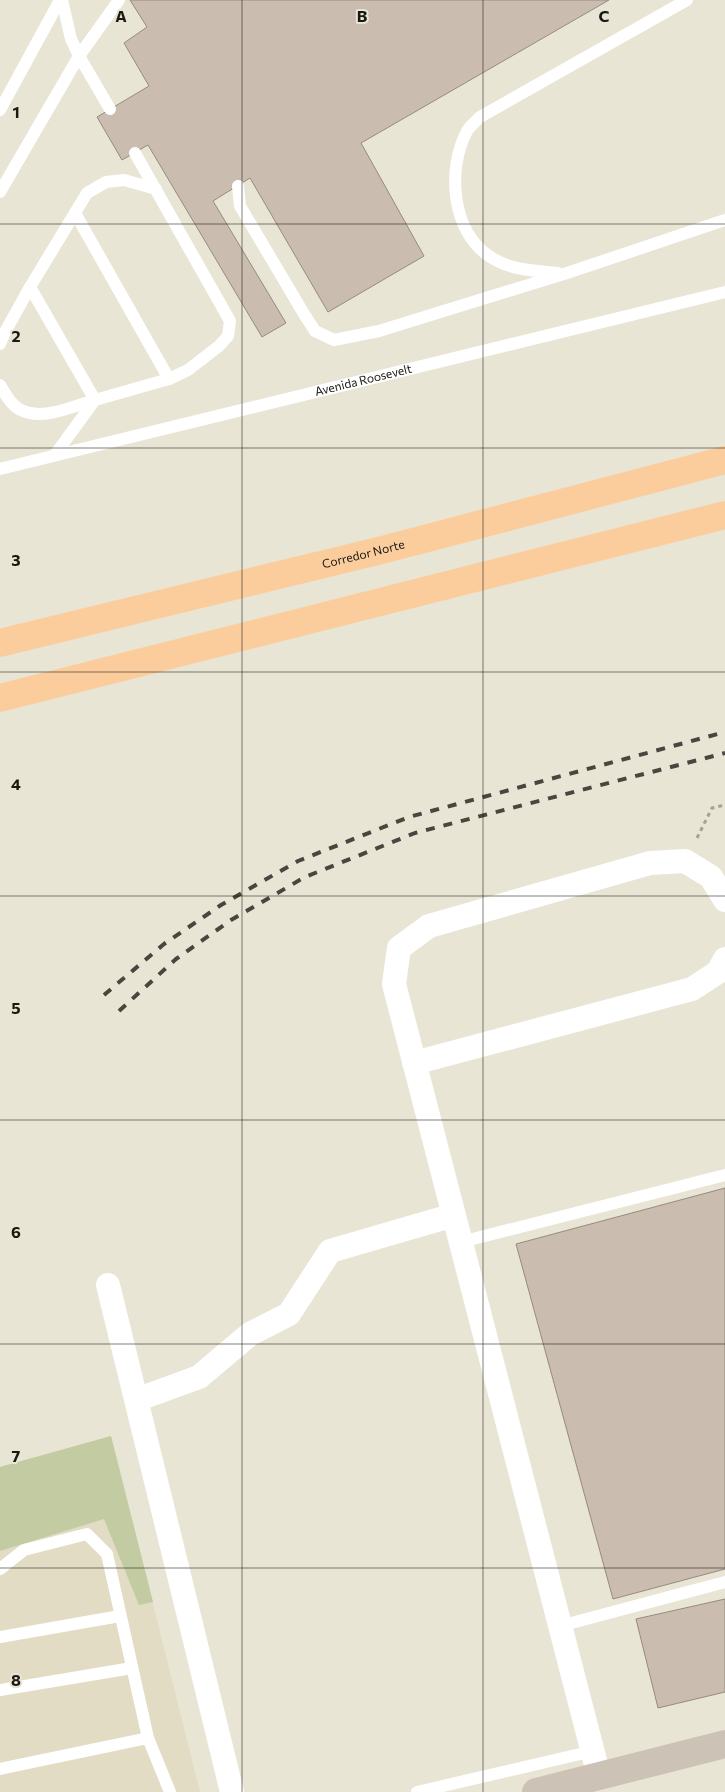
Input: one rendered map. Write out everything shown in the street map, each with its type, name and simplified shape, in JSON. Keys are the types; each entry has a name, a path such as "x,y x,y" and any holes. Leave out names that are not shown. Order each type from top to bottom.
{"highway":[{"name":"Corredor Norte","path":"0,643 392,548 725,460"},
{"path":"0,698 725,515"}],"main road":[{"path":"536,1792 596,1763 725,1744"}],"street":[{"path":"596,1763 394,984 399,948 429,926 650,863 685,861 711,877 725,900"},
{"path":"414,1063 692,989 723,968"},
{"path":"136,1400 199,1377 250,1334 289,1314 330,1251 454,1215"},
{"path":"108,1285 232,1792"}],"lane":[{"path":"61,0 66,23 79,56 110,110"},
{"path":"0,110 61,0"},
{"path":"0,192 79,56 119,0"},
{"path":"566,273 531,271 510,266 490,257 474,245 462,225 456,201 460,149 468,129 480,117 687,0"},
{"path":"0,385 8,399 20,409 36,414 56,412 168,379 188,370 219,346 228,336 230,321 135,152"},
{"path":"0,344 30,287 88,193 106,182 124,180 156,189"},
{"path":"238,186 240,206 304,314 315,331 334,340 379,331 566,273 725,220"},
{"path":"75,213 168,379"},
{"path":"30,287 95,400"},
{"name":"Avenida Roosevelt","path":"0,469 725,292"},
{"path":"54,456 95,400"},
{"path":"461,1242 725,1175"},
{"path":"0,1568 24,1550 87,1534 106,1554 148,1738 170,1792"},
{"path":"560,1626 725,1582"},
{"path":"0,1637 120,1616"},
{"path":"0,1690 132,1668"},
{"path":"0,1769 148,1738"},
{"path":"416,1792 596,1763"}],"path":[{"path":"685,861 712,808 725,805"}],"shaded area":[{"path":"111,1436 200,1792 0,1792 0,1467"}],"green space":[{"path":"111,1436 153,1602 139,1605 104,1519 0,1551 0,1467"}],"building":[{"path":"130,0 609,0 361,143 424,256 328,312 250,178 213,201 286,323 262,337 148,145 122,160 97,117 149,86 124,43 147,27"},
{"path":"725,1188 725,1569 613,1599 516,1244"},
{"path":"725,1599 725,1692 658,1708 636,1619"}],"railway":[{"path":"104,995 164,944 221,905 298,861 409,817 725,732"},
{"path":"119,1011 176,959 231,920 305,877 415,833 725,753"}]}
